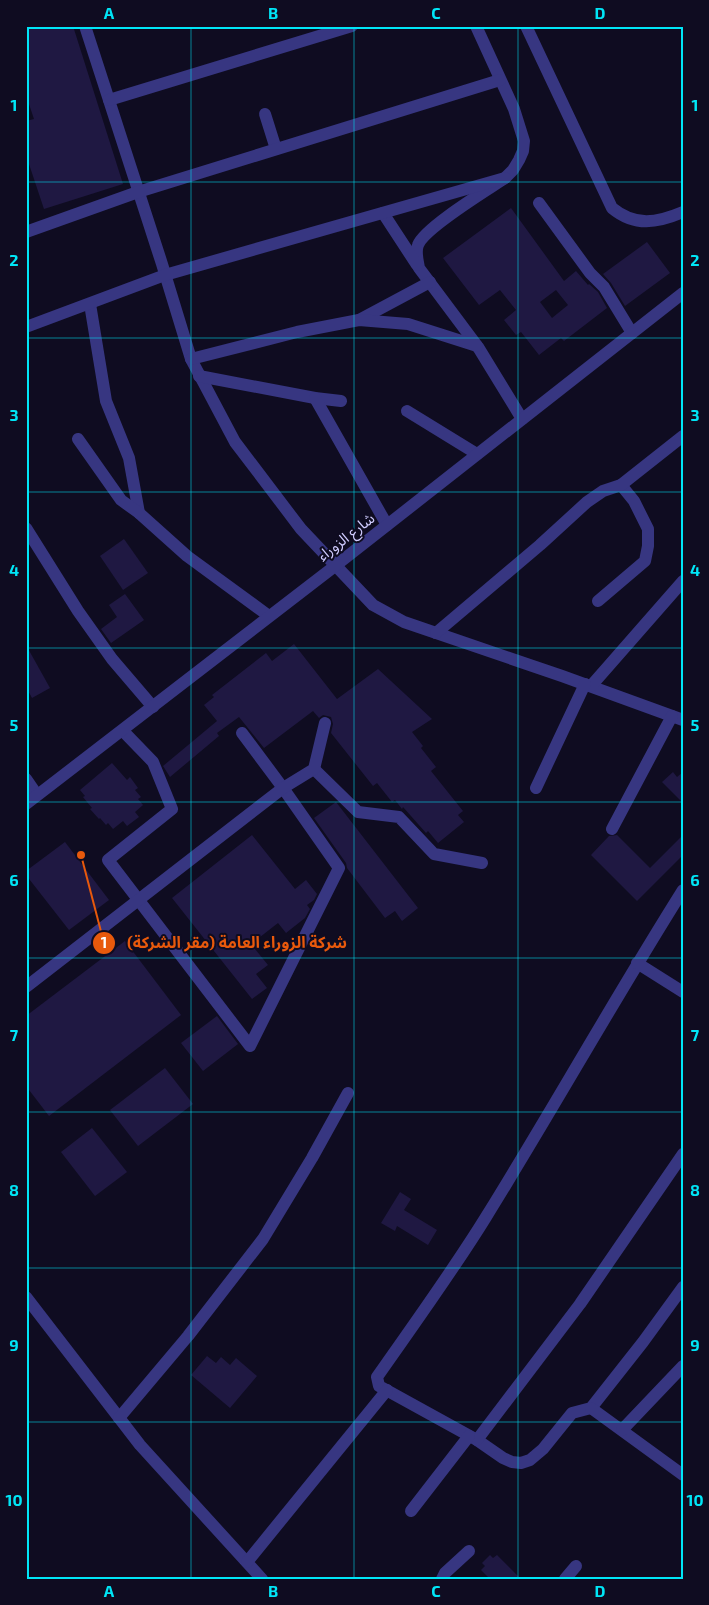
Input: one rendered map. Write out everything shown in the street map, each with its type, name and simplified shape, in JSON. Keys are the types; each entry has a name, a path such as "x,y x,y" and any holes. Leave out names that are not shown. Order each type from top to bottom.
{"street":[{"path":"85,26 191,359 235,442 301,529 373,606 404,622 588,685 677,718 612,829"},
{"path":"108,100 352,26"},
{"path":"419,268 417,246 427,233 505,178 514,170 523,152 524,141 514,109 476,26"},
{"path":"526,26 612,208 622,216 638,221 656,222 683,212"},
{"path":"26,232 138,192 500,80"},
{"path":"265,114 276,149"},
{"path":"26,327 165,275 505,178"},
{"path":"539,203 590,273 604,287 632,333"},
{"path":"384,213 419,268 478,347 522,419"},
{"path":"359,320 430,282"},
{"name":"شارع الزوراء","path":"26,804 123,731 683,293"},
{"path":"90,304 106,401 129,458 140,513"},
{"path":"191,359 297,332 359,320 408,324 478,347"},
{"path":"199,376 315,398 341,401"},
{"path":"315,398 387,525"},
{"path":"407,411 477,454"},
{"path":"436,633 540,546 587,502 603,491 621,485 683,436"},
{"path":"78,439 121,500 140,513 187,556 269,616"},
{"path":"598,601 645,561 648,546 648,529 634,501 621,485"},
{"path":"26,528 78,611 112,659 153,707"},
{"path":"536,788 588,685 683,581"},
{"path":"26,987 283,788 314,769 325,723"},
{"path":"123,731 153,762 172,809 108,860 250,1046 339,868 242,733"},
{"path":"314,769 358,812 399,817 434,854 482,863"},
{"path":"26,779 38,795"},
{"path":"683,890 637,963 486,1218 377,1377 380,1386 473,1438 503,1458 521,1463 530,1460 543,1449 572,1413 591,1408 683,1287"},
{"path":"637,963 683,992"},
{"path":"119,1418 188,1336 263,1239 312,1158 348,1093"},
{"path":"411,1512 580,1304 683,1154"},
{"path":"26,1297 140,1445 262,1579"},
{"path":"622,1430 683,1366"},
{"path":"247,1562 387,1390"},
{"path":"591,1408 683,1476"},
{"path":"442,1579 445,1573 469,1551"},
{"path":"565,1579 576,1566"}],"building":[{"path":"26,26 73,26 123,184 44,209 26,155 26,121 34,119 26,95"},
{"path":"511,208 564,281 576,271 588,285 598,292 607,308 564,341 561,338 539,355 521,332 516,335 504,320 516,310 500,290 479,305 443,258","holes":["556,290 568,305 552,318 540,302"]},
{"path":"647,242 670,273 625,306 603,274"},
{"path":"124,539 148,573 123,590 100,556"},
{"path":"125,594 144,620 111,643 101,629 117,617 109,605"},
{"path":"294,644 337,699 378,669 432,719 412,732 423,746 421,748 436,767 431,771 463,811 458,815 464,822 438,843 428,831 426,833 403,807 402,809 395,800 392,802 377,783 373,786 331,733 333,724 331,717 323,715 319,718 313,711 264,748 239,717 217,733 219,736 170,777 163,766 217,721 204,705 214,697 212,695 266,653 272,661"},
{"path":"26,645 50,688 32,698 26,687"},
{"path":"112,763 127,780 130,777 138,788 135,790 141,797 138,799 143,805 135,812 139,817 127,826 123,821 113,829 108,823 106,825 99,819 90,809 92,808 80,790"},
{"path":"673,772 677,777 683,772 683,803 662,782"},
{"path":"336,802 418,908 402,921 395,911 385,918 347,868 346,863 314,818"},
{"path":"252,835 295,889 306,880 317,894 314,900 307,905 310,909 305,918 286,933 278,923 251,944 268,965 256,974 267,988 252,999 172,898"},
{"path":"617,835 650,868 683,835 683,855 637,901 591,855 609,836"},
{"path":"65,842 109,900 69,930 26,875 26,871"},
{"path":"125,941 181,1015 49,1116 26,1086 26,1016"},
{"path":"217,1016 238,1044 203,1071 181,1043"},
{"path":"165,1068 193,1104 138,1146 110,1110"},
{"path":"92,1128 127,1172 95,1196 61,1152"},
{"path":"400,1192 411,1199 404,1210 437,1230 428,1245 397,1226 395,1231 381,1223"},
{"path":"207,1356 216,1363 221,1357 230,1365 236,1358 257,1376 230,1408 191,1375"},
{"path":"490,1555 493,1558 497,1555 521,1579 490,1579 481,1570 485,1566 482,1563"}],"place":[{"name":"شركة الزوراء العامة (مقر الشركة)","path":"81,855"}]}
